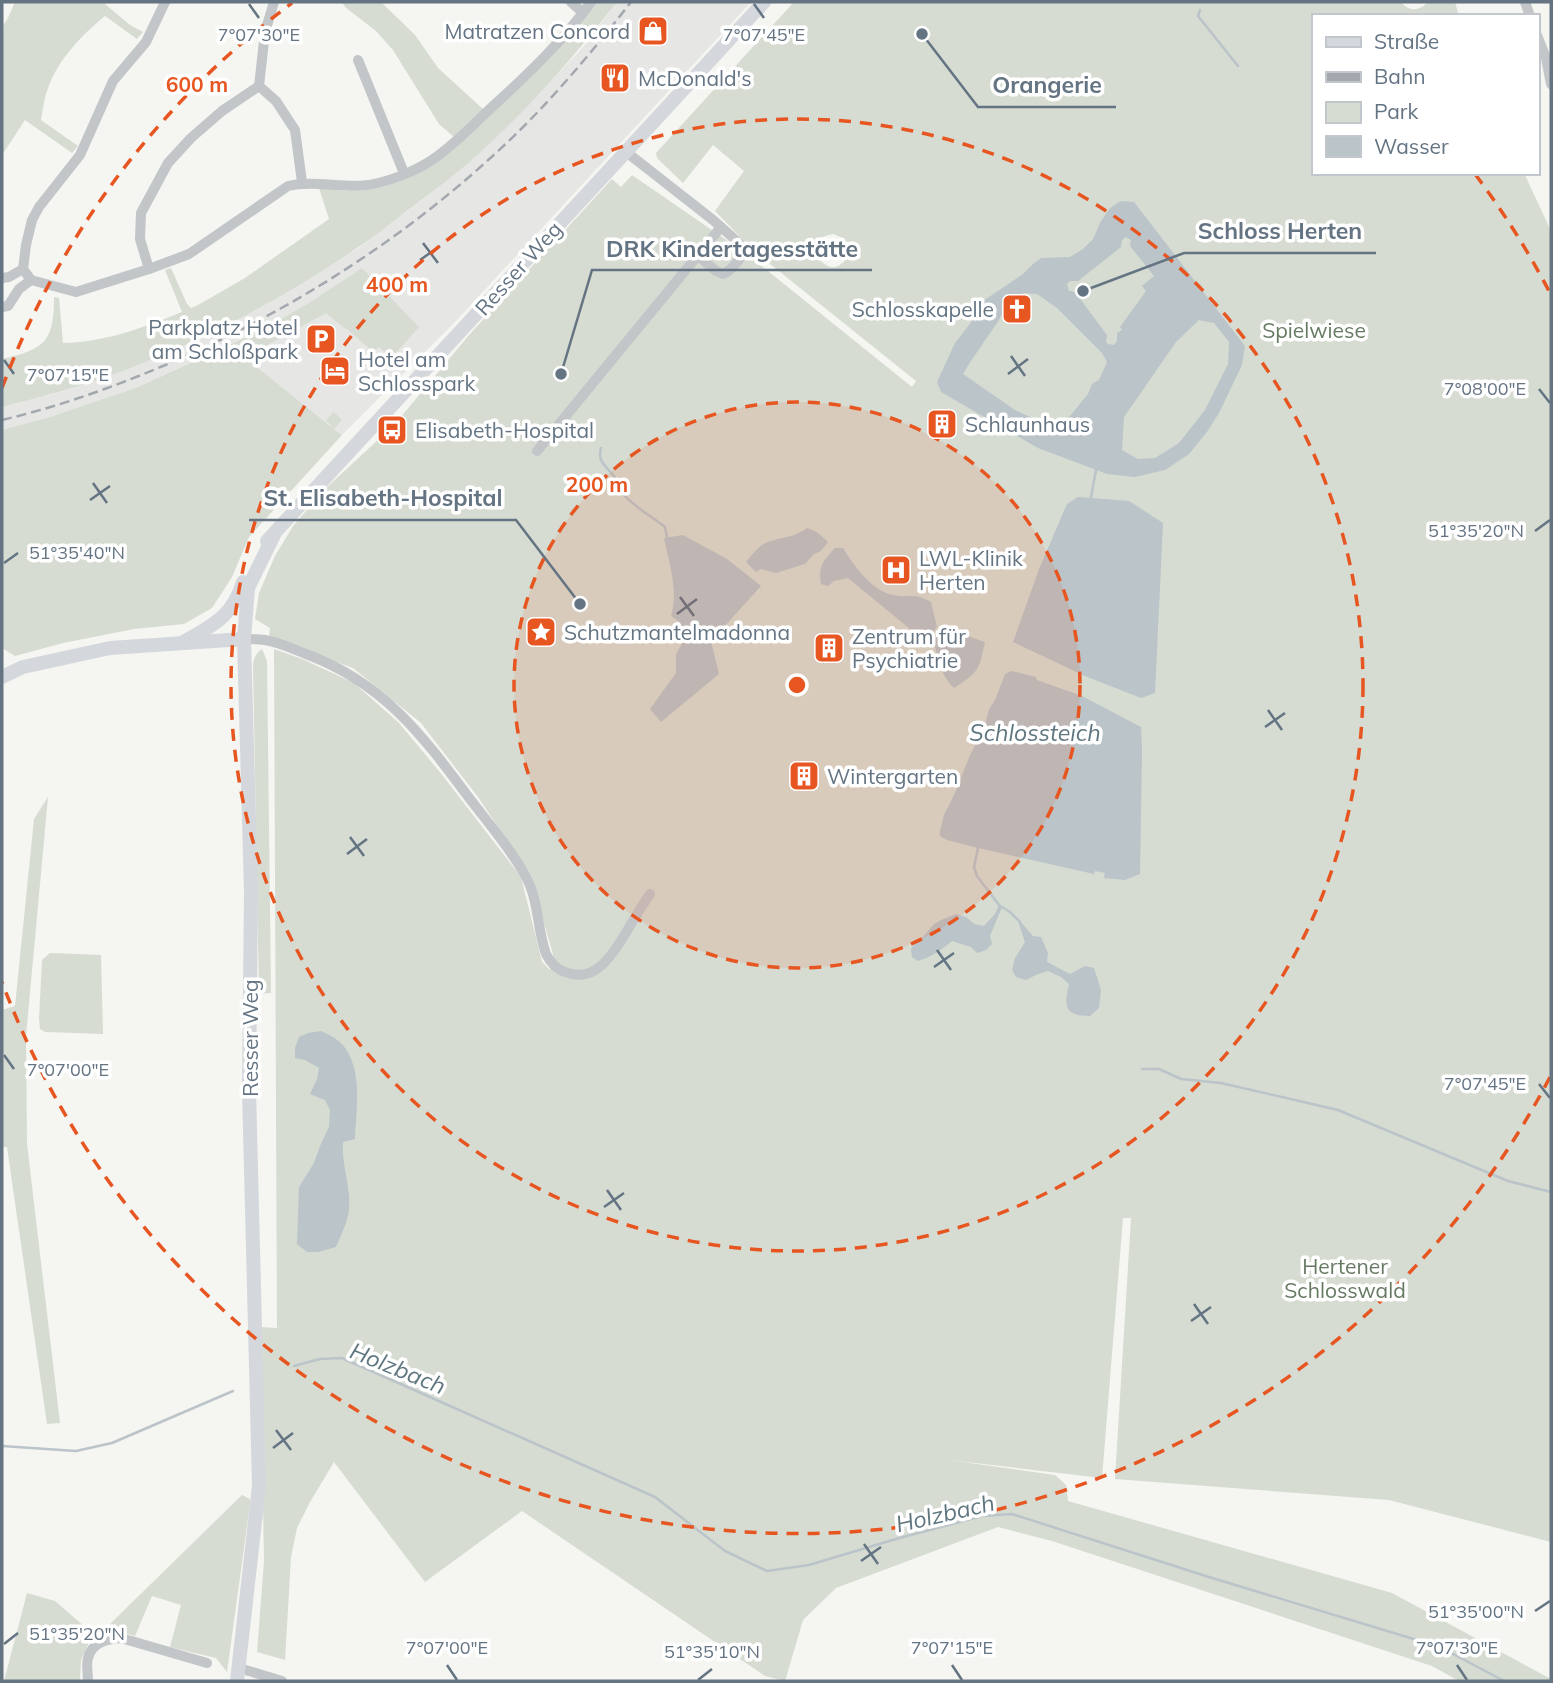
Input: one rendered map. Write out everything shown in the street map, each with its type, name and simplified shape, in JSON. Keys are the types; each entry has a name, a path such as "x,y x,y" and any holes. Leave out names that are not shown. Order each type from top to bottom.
{"main road":[{"name":"Resser Weg","path":"183,643 226,615 239,595 256,553 764,2"},
{"name":"Resser Weg","path":"238,1675 259,1486 249,1090 251,891 244,639 248,588 274,535"},
{"path":"2,677 23,667 110,648 244,639"}],"street":[{"path":"165,2 146,42 113,81 80,155 32,220 23,269 31,280 76,292 189,254 288,186 302,182 366,186 381,183 431,161 462,136 528,73 591,2"},
{"path":"149,269 140,239 141,214 168,163 191,138 222,111 259,86 265,32 274,2"},
{"path":"571,2 583,13"},
{"path":"1539,40 1551,84"},
{"path":"358,60 404,173"},
{"path":"259,86 276,101 295,130 302,182"},
{"path":"625,151 721,227 744,251 729,271 723,274 698,256"},
{"path":"537,451 721,227"},
{"path":"2,278 23,269"},
{"path":"2,307 8,306 19,289 31,280"},
{"path":"244,639 270,641 337,668 374,691 415,728 492,828 526,878 537,906 546,954 561,971 579,975 590,973 604,964 615,952 650,894"},
{"path":"88,1681 88,1657 96,1645 107,1639 121,1638 207,1663"},
{"path":"238,1675 282,1681"}],"shaded area":[{"path":"617,2 751,2 455,322 342,435 233,349 297,310 260,331 138,387 2,430 2,407 64,391 187,344 247,314 360,247 486,147 583,47"}],"green space":[{"path":"15,2 105,2 130,25 143,32 137,39 105,16 80,39 58,67 47,92 41,120 78,146 72,153 25,120 2,155 2,27"},
{"path":"342,2 381,2 415,35 438,68 484,110 454,137 439,124 393,50 376,31"},
{"path":"596,2 617,2 571,59 521,113 458,172 364,244 275,299 188,343 97,380 2,407 2,359 28,351 44,341 52,324 54,297 59,298 63,343 109,337 182,312 165,270 171,268 187,304 191,308 198,305 245,278 329,219 319,188 358,191 380,188 428,166"},
{"path":"794,2 1401,2 1414,9 1428,2 1455,2 1458,14 1312,14 1312,175 1525,175 1551,231 1551,1542 1389,1500 1115,1479 1131,1218 1123,1218 1102,1478 949,1460 1055,1475 1066,1485 1068,1501 1392,1593 1551,1681 1459,1681 1432,1666 1052,1541 998,1527 836,1588 803,1620 785,1681 765,1676 522,1511 425,1582 334,1462 297,1528 291,1557 285,1660 257,1652 264,1561 260,1327 277,1328 274,649 354,683 399,723 521,877 542,962 550,970 553,954 530,875 478,797 421,723 353,668 269,638 270,628 255,619 259,593 275,556 293,526 325,489 395,424 469,335 612,179 621,187 632,175 748,255 912,387 916,381 754,251 715,211 744,171 713,145 683,183 657,158 656,153","holes":["834,234 844,239 848,255 838,266 830,267 818,258 817,243 823,237"]},
{"path":"362,268 419,327 393,356 389,356 379,347 373,352 326,313 251,354 235,350 333,428 326,420 334,412 342,420 334,429 342,435 249,537 232,577 212,608 184,624 134,629 15,656 2,648 2,430 138,387 260,331"},
{"path":"262,649 267,661 271,993 259,994 253,664"},
{"path":"48,797 26,1036 27,1144 60,1423 47,1424 7,1147 2,1147 2,1010 15,1006 34,819"},
{"path":"50,953 101,955 103,1034 45,1032 40,1029 42,960"},
{"path":"242,1495 250,1499 250,1504 227,1672 216,1658 170,1647 181,1605 152,1596 135,1636 109,1629 111,1623"},
{"path":"27,1593 55,1601 93,1634 81,1660 80,1681 4,1681"}],"water":[{"path":"1121,201 1134,202 1245,346 1242,365 1219,413 1189,454 1165,470 1135,477 1107,474 1038,448 941,392 937,382 955,343 986,299 1041,258 1070,257 1083,249 1093,239 1110,208","holes":["1126,237 1131,240 1130,246 1154,276 1142,286 1146,291 1120,327 1122,330 1117,333 1114,345 1106,342 1107,335 1075,292 1069,291 1067,284 1070,281 1078,281 1121,247 1122,240","1024,293 1037,294 1057,308 1102,353 1107,362 1099,380 1092,384 1088,394 1070,416 1050,426 1015,410 963,374 1013,300","1199,320 1214,323 1229,342 1228,364 1205,410 1179,443 1155,458 1138,459 1122,450 1124,417 1176,342"]},
{"name":"Schlossteich","path":"1078,497 1129,501 1163,523 1155,693 1141,698 1085,676 1013,642 1039,569 1067,504"},
{"path":"807,528 817,532 828,542 805,564 776,573 761,569 756,572 746,562 765,543 792,536"},
{"path":"683,535 727,559 761,586 711,641 719,674 661,722 650,709 676,673 676,654 683,642 681,623 671,616 674,587 664,538"},
{"path":"835,548 843,548 866,579 881,590 899,596 918,596 931,602 937,627 930,635 910,629 848,578 834,581 828,586 821,584 822,564"},
{"path":"948,629 985,642 977,670 954,688 943,672 934,641 940,631"},
{"name":"Schlossteich","path":"1012,671 1036,677 1037,680 1082,696 1141,727 1140,874 1125,880 1104,878 1105,873 1095,871 1094,874 978,848 940,836 944,815 984,728 989,709 1005,674"},
{"path":"999,905 1002,907 990,936 992,944 986,950 977,953 971,947 952,941 936,953 918,961 912,957 914,942 922,938 934,924 956,914 966,917 974,924 984,926"},
{"path":"1020,921 1033,936 1041,937 1048,953 1047,962 1070,974 1085,966 1094,968 1101,990 1099,1008 1090,1016 1075,1014 1068,1008 1069,984 1061,977 1048,971 1026,980 1016,977 1012,970 1015,958 1025,942"},
{"path":"321,1031 341,1043 353,1064 357,1089 355,1139 343,1142 349,1209 340,1238 336,1247 307,1252 297,1244 299,1187 314,1163 329,1127 330,1110 325,1100 310,1094 319,1068 295,1058 295,1048 299,1037"}],"waterway":[{"path":"1200,10 1198,16 1238,66"},
{"path":"601,448 601,460 624,495 665,527 667,537"},
{"path":"1091,497 1096,470"},
{"path":"978,848 974,867 977,876 999,905 1020,922"},
{"path":"1142,1069 1159,1069 1181,1079 1221,1083 1338,1110 1508,1181 1551,1192"},
{"name":"Holzbach","path":"294,1366 320,1359 342,1358 655,1497 725,1551 767,1571 809,1565 982,1516 1012,1514 1440,1647 1504,1681"},
{"name":"Holzbach","path":"2,1446 76,1451 112,1443 233,1391"}],"railway":[{"path":"2,420 84,396 163,366 259,320 350,267 436,204 516,134 576,70 631,2"}],"place":[{"name":"Matratzen Concord","path":"653,31"},
{"name":"Orangerie","path":"922,34"},
{"name":"McDonald's","path":"615,78"},
{"name":"Schloss Herten","path":"1083,291"},
{"name":"Schlosskapelle","path":"1017,309"},
{"name":"Parkplatz Hotel am Schloßpark","path":"321,339"},
{"name":"Hotel am Schlosspark","path":"335,371"},
{"name":"DRK Kindertagesstätte","path":"561,374"},
{"name":"Schlaunhaus","path":"942,424"},
{"name":"Elisabeth-Hospital","path":"392,430"},
{"name":"LWL-Klinik Herten","path":"896,570"},
{"name":"St. Elisabeth-Hospital","path":"580,604"},
{"name":"Schutzmantelmadonna","path":"541,632"},
{"name":"Zentrum für Psychiatrie","path":"829,648"},
{"name":"Wintergarten","path":"804,776"}],"park label":[{"name":"Spielwiese","path":"1314,330"},
{"name":"Hertener Schlosswald","path":"1345,1278"}]}
